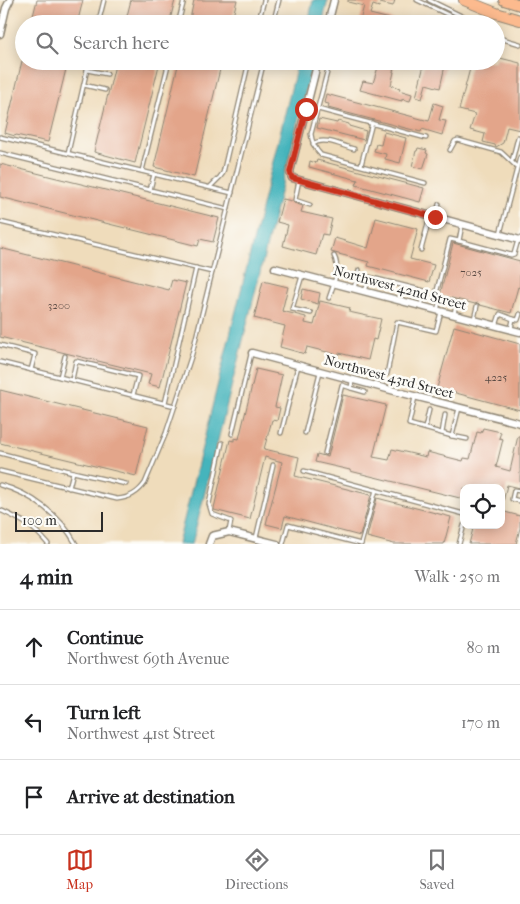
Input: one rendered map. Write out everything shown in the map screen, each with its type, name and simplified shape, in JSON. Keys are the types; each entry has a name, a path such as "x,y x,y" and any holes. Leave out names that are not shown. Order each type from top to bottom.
{"main road":[{"path":"464,0 503,15"},
{"path":"504,0 520,5"},
{"path":"505,16 520,20"}],"street":[{"path":"0,34 8,0"},
{"path":"330,15 334,0"},
{"path":"316,70 290,172 292,178 519,240"},
{"name":"Northwest 42nd Street","path":"275,268 520,332"},
{"name":"Northwest 43rd Street","path":"252,353 520,423"},
{"path":"209,544 212,536 229,532 277,544"}],"lane":[{"path":"100,15 104,0"},
{"path":"180,15 184,0"},
{"path":"260,15 264,0"},
{"path":"276,15 279,0"},
{"path":"417,0 448,15"},
{"path":"429,0 460,15"},
{"path":"505,40 520,44"},
{"path":"68,153 87,70 107,74"},
{"path":"142,171 167,70"},
{"path":"210,188 223,172 247,70"},
{"path":"0,471 117,499 130,497 138,492 145,483 166,433 192,354 262,70"},
{"path":"328,70 310,134 313,144 321,155 425,183"},
{"path":"84,85 105,90"},
{"path":"317,109 426,138"},
{"path":"360,166 372,123"},
{"path":"0,137 232,193"},
{"path":"512,161 518,137"},
{"path":"450,150 455,141 458,140 501,152 517,167"},
{"path":"313,144 316,142 331,142 354,149"},
{"path":"0,154 228,209"},
{"path":"499,235 520,157"},
{"path":"150,190 154,174"},
{"path":"299,180 294,200 310,204"},
{"path":"421,250 433,216 440,204"},
{"path":"0,222 212,272"},
{"path":"459,241 462,224"},
{"path":"454,315 456,303 435,298 450,239 511,255 514,254 519,240"},
{"path":"329,298 337,268 334,256"},
{"path":"165,403 196,268"},
{"path":"354,289 359,270"},
{"path":"302,275 292,309 311,313"},
{"path":"365,292 369,277 425,291 421,306"},
{"path":"387,374 397,322 436,332 440,299"},
{"path":"474,320 477,306"},
{"path":"496,326 500,314 518,320 520,314"},
{"path":"511,330 513,319"},
{"path":"0,345 35,354 31,370"},
{"path":"232,434 252,353"},
{"path":"60,377 65,356"},
{"path":"0,362 175,406"},
{"path":"72,380 76,362 138,376 133,395"},
{"path":"280,433 298,366"},
{"path":"305,433 320,371"},
{"path":"350,388 352,380"},
{"path":"325,453 342,385 365,392"},
{"path":"415,397 409,424 467,439"},
{"path":"452,436 459,408"},
{"path":"425,428 428,410"},
{"path":"442,433 445,415"},
{"path":"222,444 209,504 212,514 231,521 229,532"},
{"path":"0,454 126,484"},
{"path":"256,539 273,466"},
{"path":"304,471 460,513"},
{"path":"69,488 73,472"},
{"path":"0,485 20,492 47,510 62,524 76,544"},
{"path":"283,544 288,525 361,544 376,490"},
{"path":"520,492 514,490 512,499 520,501"},
{"path":"0,510 25,522 48,544"},
{"path":"459,544 463,529"}],"water":[{"path":"313,0 328,0 324,15 310,15"},
{"path":"296,70 311,70 192,544 178,544"}],"building":[{"path":"37,0 83,0 79,15 33,15"},
{"path":"131,0 175,0 171,15 127,15"},
{"path":"194,0 237,0 233,15 191,15"},
{"path":"348,0 395,0 393,6 380,3 379,7 373,5 370,14 374,15 361,15 364,6 348,2"},
{"path":"505,59 520,63 520,130 507,127 503,143 496,147 495,145 483,142 485,134 470,130 475,114 459,110 470,70 505,70"},
{"path":"20,70 66,70 48,142 5,133"},
{"path":"114,70 158,70 135,163 94,152"},
{"path":"177,70 220,70 194,177 154,167"},
{"path":"377,70 393,70 391,85 412,94 410,101 402,99 402,101 360,90 363,81 373,83"},
{"path":"423,70 444,70 440,88 426,84 422,99 416,97"},
{"path":"326,94 429,121 434,103 443,106 439,120 446,121 442,135 422,129 421,132 328,108 329,104 324,103"},
{"path":"319,119 337,123 338,121 366,131 364,140 317,128"},
{"path":"384,132 406,138 400,163 385,159 386,154 374,151 376,144 381,145"},
{"path":"418,148 427,150 426,153 428,154 423,169 412,166"},
{"path":"317,160 424,188 420,202 356,185 358,180 309,167 310,161 316,163"},
{"path":"0,164 219,218 213,242 200,239 198,246 0,197"},
{"path":"283,199 303,206 301,212 332,219 328,235 322,234 316,255 283,246 288,225 277,222"},
{"path":"376,218 418,229 410,259 434,265 429,282 368,266 369,262 331,252 335,238 368,248"},
{"path":"453,243 520,261 520,288 518,287 511,313 478,303 475,304 440,295"},
{"path":"0,248 169,290 172,280 186,283 160,387 148,384 151,374 0,337"},
{"path":"263,281 288,287 282,311 306,317 305,323 314,325 320,301 350,308 349,312 381,319 376,340 373,339 368,360 307,347 305,354 280,347 285,326 254,318"},
{"path":"303,289 320,293 318,304 301,299"},
{"path":"454,326 520,344 520,410 437,388"},
{"path":"256,369 282,375 275,407 280,408 277,421 272,420 264,449 299,457 295,476 371,495 360,536 285,516 282,528 266,524 282,462 265,457 250,519 214,510 230,440 234,441 234,438 239,439"},
{"path":"0,390 148,426 136,476 0,443"},
{"path":"343,395 386,405 373,457 389,460 392,449 426,457 427,452 463,461 464,458 470,459 477,432 481,433 483,428 501,432 499,438 503,439 496,467 510,471 518,436 520,436 520,488 507,485 505,494 505,484 460,484 460,498 315,462 317,454 328,457"},
{"path":"377,498 451,517 444,544 394,544 367,537"},
{"path":"505,512 520,516 520,528 516,544 469,544 473,529 505,529"}],"route":[{"path":"306,109 290,172 292,178 435,217"}]}
